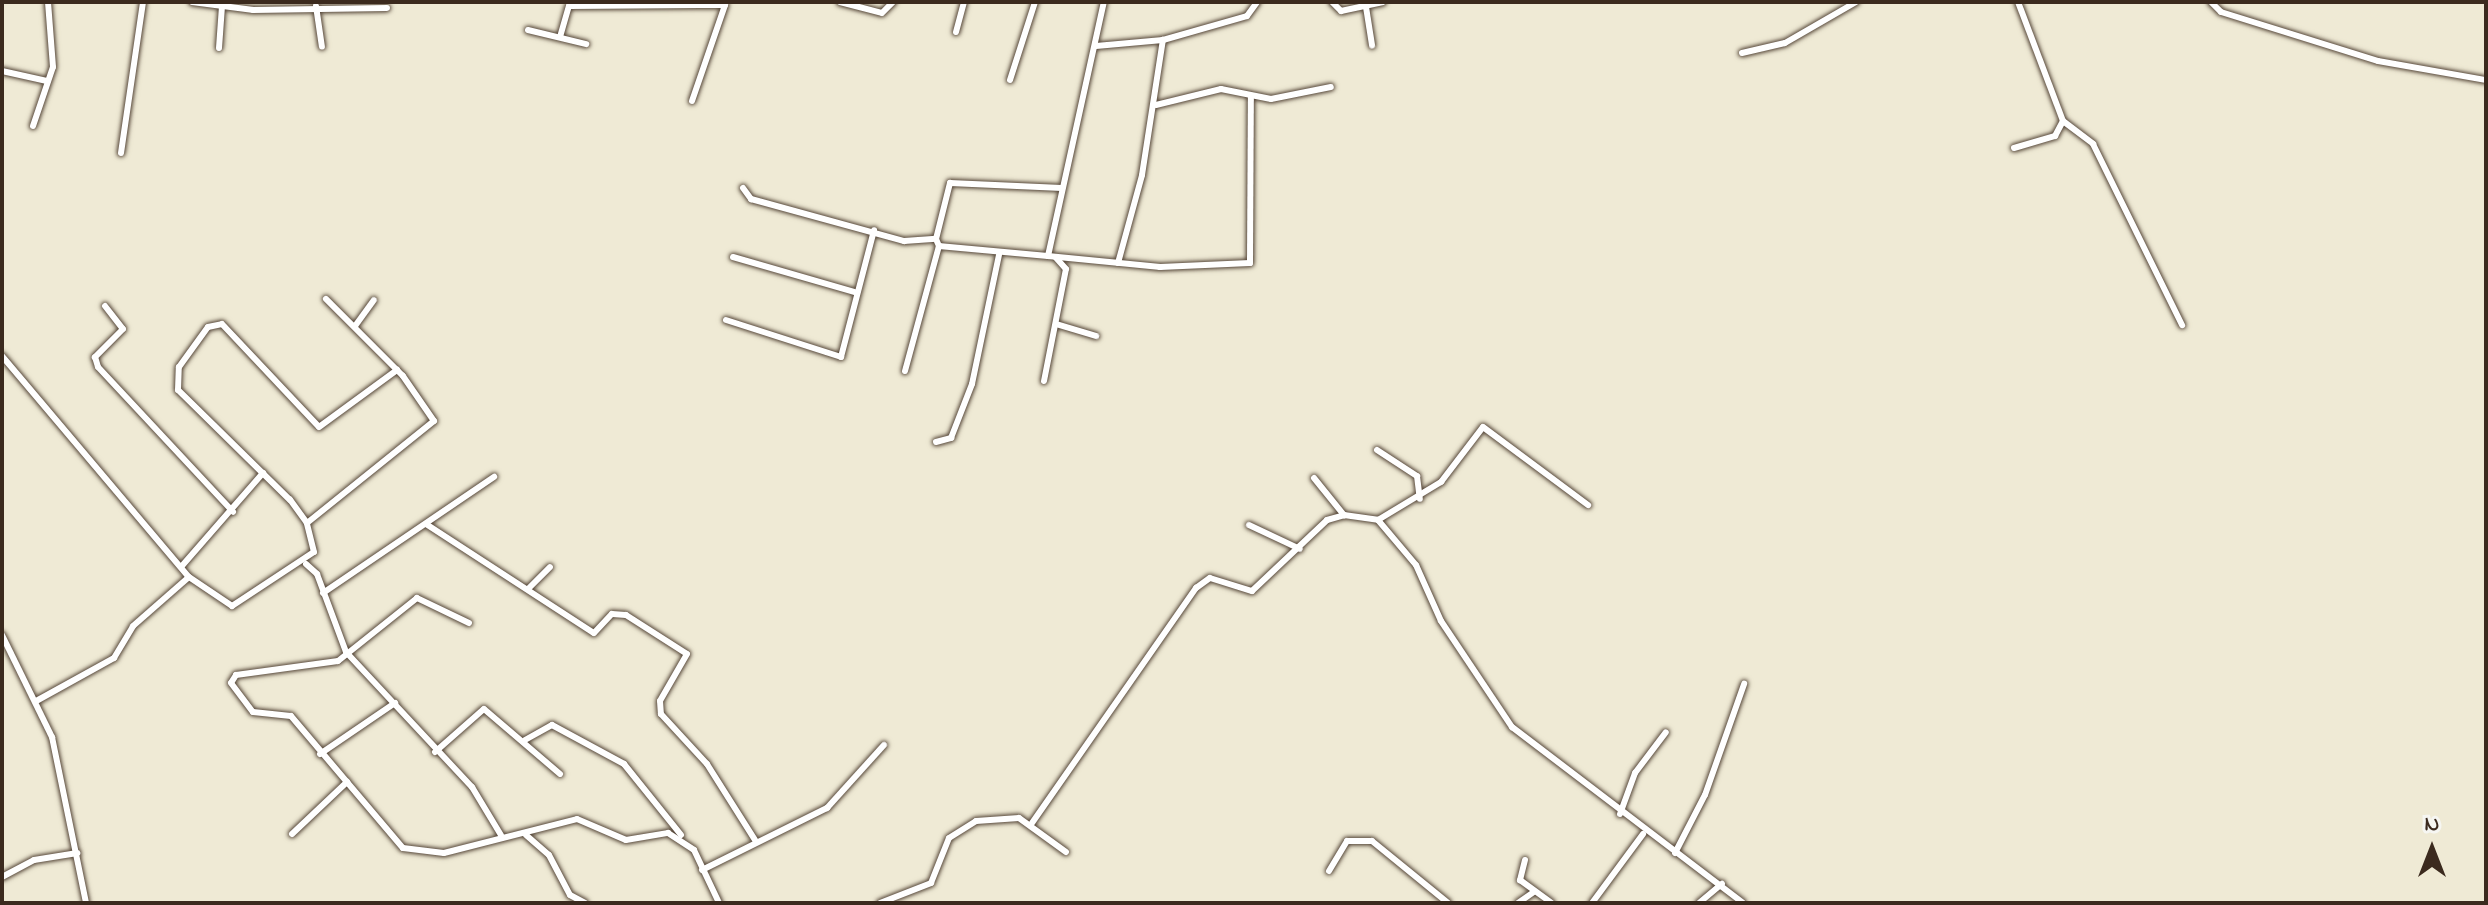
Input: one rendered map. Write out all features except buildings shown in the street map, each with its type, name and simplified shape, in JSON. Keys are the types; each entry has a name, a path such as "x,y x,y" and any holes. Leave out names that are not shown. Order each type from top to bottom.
{"street":[{"path":"33,126 47,81 48,2"},
{"path":"121,153 143,2"},
{"path":"192,2 222,6 387,8"},
{"path":"840,2 882,13 893,2"},
{"path":"956,32 964,2"},
{"path":"1010,80 1035,2"},
{"path":"1048,256 1104,2"},
{"path":"1096,46 1163,40 1247,16 1257,2"},
{"path":"1332,2 1336,10 1383,2"},
{"path":"1742,53 1785,43 1856,2"},
{"path":"2018,2 2063,121 2093,144 2182,325"},
{"path":"2211,2 2221,12 2378,61 2486,80"},
{"path":"560,37 569,4 726,4 692,101"},
{"path":"219,48 222,6"},
{"path":"316,6 322,47"},
{"path":"1366,7 1372,46"},
{"path":"528,30 586,44"},
{"path":"1118,263 1156,105 1163,40"},
{"path":"2,71 47,81"},
{"path":"1156,105 1229,89 1251,97 1331,87"},
{"path":"743,188 751,199 874,230 904,241 937,243 999,255 1118,263 1250,263 1251,97"},
{"path":"2014,148 2055,136 2063,121"},
{"path":"905,371 950,183 1062,188"},
{"path":"726,320 837,358 874,230"},
{"path":"936,442 951,438 970,388 999,255"},
{"path":"1044,381 1066,269 1048,256"},
{"path":"733,257 854,292"},
{"path":"307,523 429,433 430,412 397,370 326,299"},
{"path":"355,326 374,300"},
{"path":"105,306 123,329 95,357 98,367 233,512"},
{"path":"2,356 189,577 232,606 306,564 314,552 307,523 263,473 174,383 208,327 222,324 237,333 319,427 397,370"},
{"path":"1056,324 1096,336"},
{"path":"1032,823 1196,588 1210,578 1247,593 1300,549 1327,520 1344,515 1378,520 1420,499 1483,427 1588,505"},
{"path":"1377,450 1417,476 1420,499"},
{"path":"181,567 233,512 263,473"},
{"path":"323,593 494,477"},
{"path":"1314,478 1344,515"},
{"path":"1378,520 1416,565 1441,621 1512,727 1643,834 1722,884 1743,903"},
{"path":"426,524 594,633 612,614 626,615 687,654 660,701 661,714 707,764 755,840"},
{"path":"1249,525 1300,549"},
{"path":"306,564 323,593 346,652 395,703 435,752 472,787 501,835"},
{"path":"528,589 550,567"},
{"path":"38,700 114,658 133,626 189,577"},
{"path":"469,623 417,598 346,652 322,666 232,678 253,712 291,716 320,754 403,848 444,853 501,835 526,835 577,819 608,838 681,836"},
{"path":"2,635 38,700 77,853 86,903"},
{"path":"1675,853 1705,795 1744,684"},
{"path":"320,754 395,703"},
{"path":"435,752 484,709 525,740 560,774"},
{"path":"525,740 552,725 624,764 681,836 719,903"},
{"path":"1620,814 1635,773 1666,732"},
{"path":"702,870 755,840 827,808 884,745"},
{"path":"292,834 347,782"},
{"path":"880,903 931,883 955,831 1001,816 1032,823 1066,852"},
{"path":"1592,903 1643,834"},
{"path":"526,835 549,855 570,895 585,903"},
{"path":"1329,871 1347,841 1372,841 1448,903"},
{"path":"2,877 34,860 77,853"},
{"path":"1525,860 1519,877 1534,892 1552,903"},
{"path":"1699,903 1722,884"},
{"path":"1518,903 1534,892"}]}
